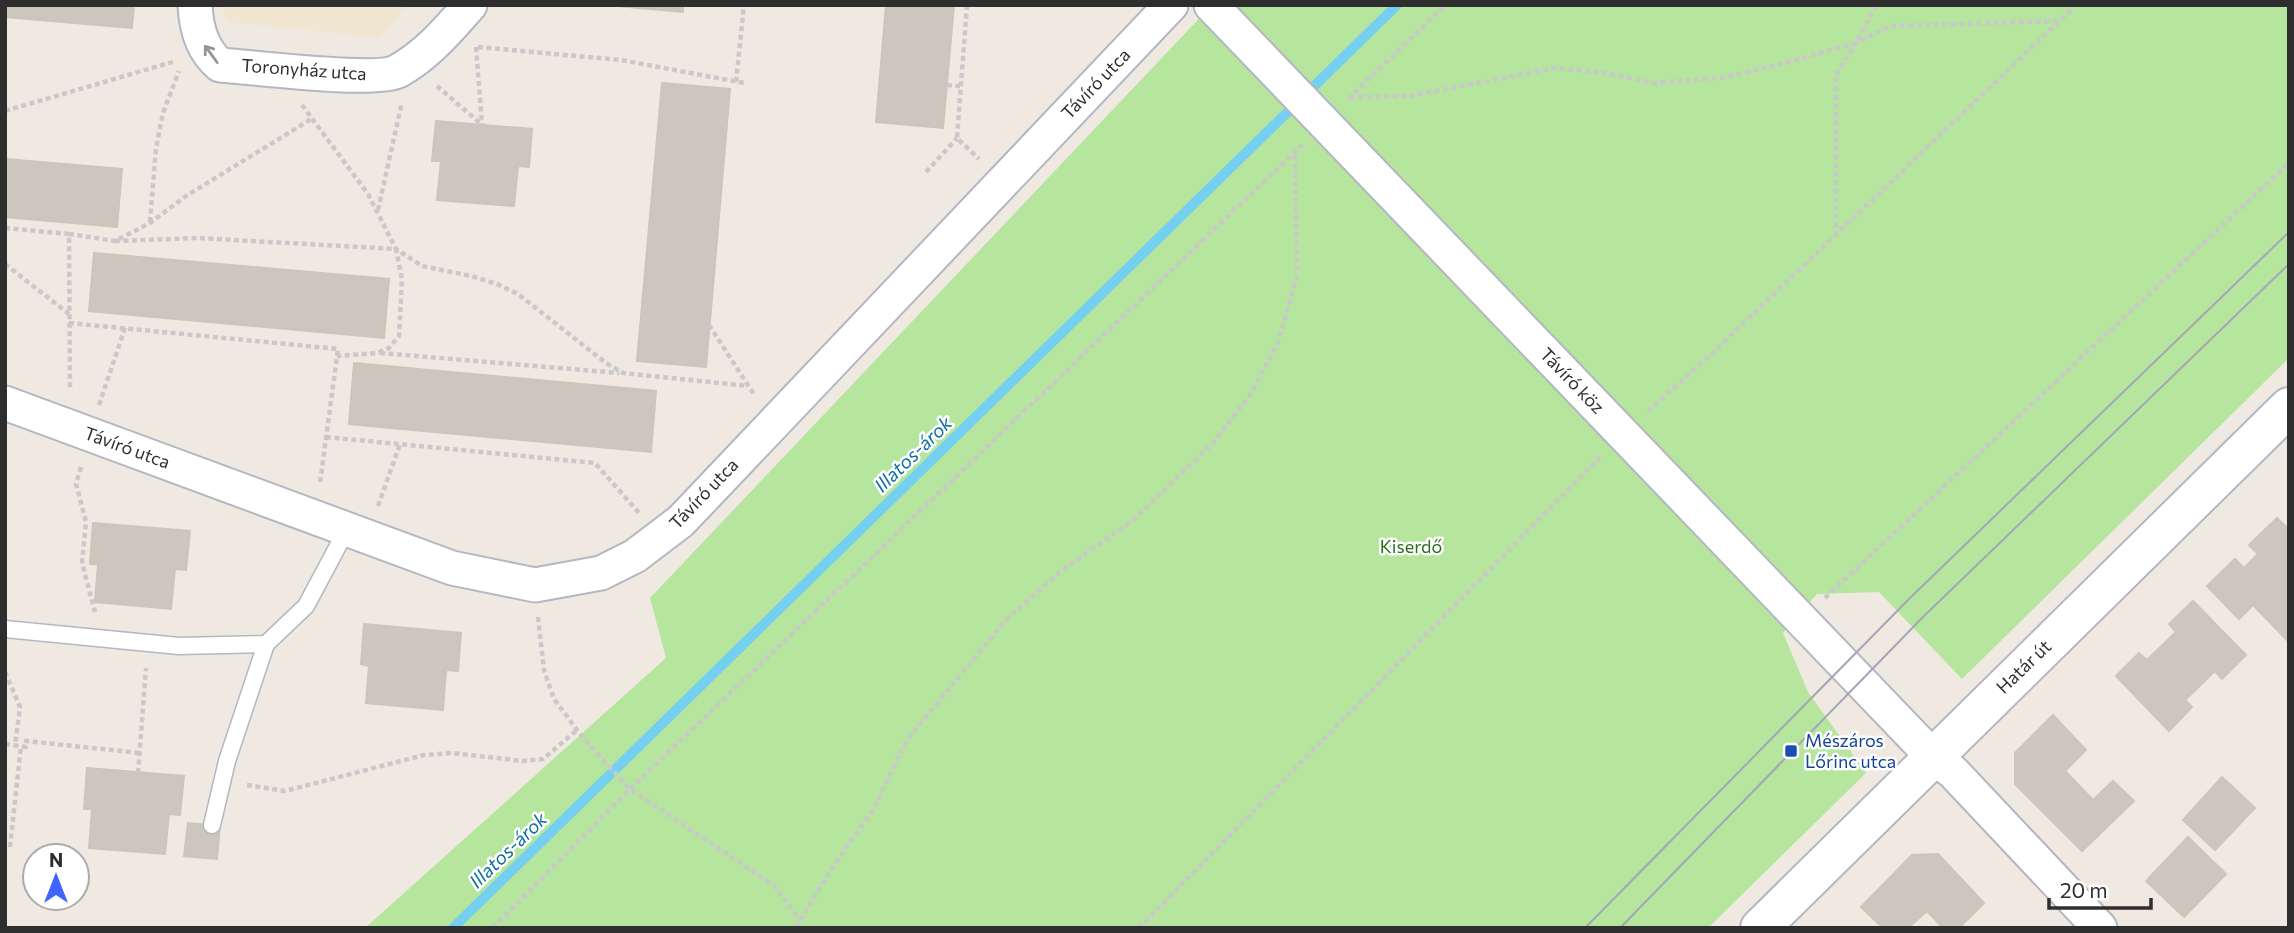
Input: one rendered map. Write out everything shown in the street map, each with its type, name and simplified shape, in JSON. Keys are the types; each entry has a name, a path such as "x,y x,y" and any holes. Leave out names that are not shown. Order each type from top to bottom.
{"main road":[{"name":"Határ út","path":"1760,928 2289,407"}],"street":[{"name":"Toronyház utca","path":"195,5 198,31 211,57 220,65 363,76 396,73 421,55 470,5"},
{"name":"Távíró utca","path":"5,403 452,568 535,585 601,573 635,556 681,521 1171,5"},
{"name":"Távíró köz","path":"1211,5 1933,757"},
{"path":"1933,757 1953,772 2100,928"}],"lane":[{"path":"212,825 227,761 266,643 306,606 357,533"},
{"path":"5,629 179,646 266,643"}],"path":[{"path":"736,82 744,5"},
{"path":"926,172 957,138 967,5"},
{"path":"493,928 628,787 1295,152 1445,5"},
{"path":"1836,236 1836,75 1876,5"},
{"path":"1139,928 1623,434 1836,236 2076,5"},
{"path":"1350,97 1410,96 1553,68 1605,73 1654,83 1720,78 1856,43 1890,26 2061,21"},
{"path":"421,55 476,47 621,60 744,83"},
{"path":"421,55 482,125 476,47"},
{"path":"377,211 399,121 421,55"},
{"path":"5,111 184,58 163,113 156,148 150,223"},
{"path":"274,69 360,183 396,249 402,279 399,336 388,348 377,353"},
{"path":"947,85 961,86"},
{"path":"115,241 150,223 186,196 313,118"},
{"path":"957,138 1003,182"},
{"path":"796,928 825,879 875,806 906,741 1005,621 1061,571 1133,520 1213,443 1252,392 1279,340 1297,276 1295,152"},
{"path":"1802,620 2289,163"},
{"path":"5,228 115,241 198,238 396,249 422,266 471,276 518,294 606,363 623,373"},
{"path":"69,234 69,323 80,431 76,484 86,522 82,563 95,611 93,624"},
{"path":"5,264 69,314"},
{"path":"69,323 338,349 315,517"},
{"path":"709,325 772,424"},
{"path":"80,431 125,328"},
{"path":"337,356 377,353 748,386"},
{"path":"326,437 595,463 660,537"},
{"path":"357,533 400,444"},
{"path":"535,585 544,670 554,699 583,738 628,787 773,885 801,921"},
{"path":"138,772 148,643"},
{"path":"5,672 20,708 10,847"},
{"path":"222,782 285,791 424,755 452,753 523,761 543,760 577,730"},
{"path":"5,744 26,747 26,741 139,753"}],"shaded area":[{"path":"223,5 409,5 379,38 226,22"}],"green space":[{"name":"Kiserdő","path":"1212,5 2289,5 2289,358 1962,679 1879,592 1817,594 1783,633 1808,692 1866,773 1708,928 365,928 666,658 650,598"}],"building":[{"path":"5,5 134,5 132,28 5,17"},
{"path":"606,5 683,5 683,12"},
{"path":"886,5 954,5 943,128 876,122"},
{"path":"662,83 730,89 706,367 637,361"},
{"path":"436,121 532,129 529,167 518,166 514,206 437,200 441,161 432,161"},
{"path":"5,159 122,169 117,227 5,217"},
{"path":"94,253 389,279 384,338 89,311"},
{"path":"354,363 656,391 651,452 349,424"},
{"path":"2277,518 2289,530 2289,642 2253,605 2239,619 2207,586 2235,559 2244,568 2258,554 2249,545"},
{"path":"93,523 190,531 186,570 175,569 171,609 95,602 98,564 90,564"},
{"path":"2193,601 2246,655 2222,679 2215,671 2185,700 2192,707 2169,731 2116,676 2139,653 2147,660 2176,632 2169,624"},
{"path":"364,624 461,633 458,671 446,670 443,710 366,703 369,666 361,664"},
{"path":"2053,715 2086,750 2065,771 2093,800 2113,781 2134,801 2082,851 2015,784 2015,753"},
{"path":"87,768 184,776 180,815 169,814 165,854 91,848 92,809 84,809"},
{"path":"2222,777 2255,808 2215,850 2183,820"},
{"path":"188,823 220,826 217,859 184,856"},
{"path":"2188,837 2226,874 2184,917 2146,881"},
{"path":"1938,854 1984,903 1959,928 1943,928 1927,911 1908,928 1883,928 1861,907 1912,855"}],"waterway":[{"name":"Illatos-árok","path":"453,928 1397,5"}],"tram line":[{"path":"1585,928 1911,597 2289,232"},
{"path":"1620,928 1923,617 2289,264"}],"place":[{"name":"Mészáros Lőrinc utca","path":"1791,751"}]}
